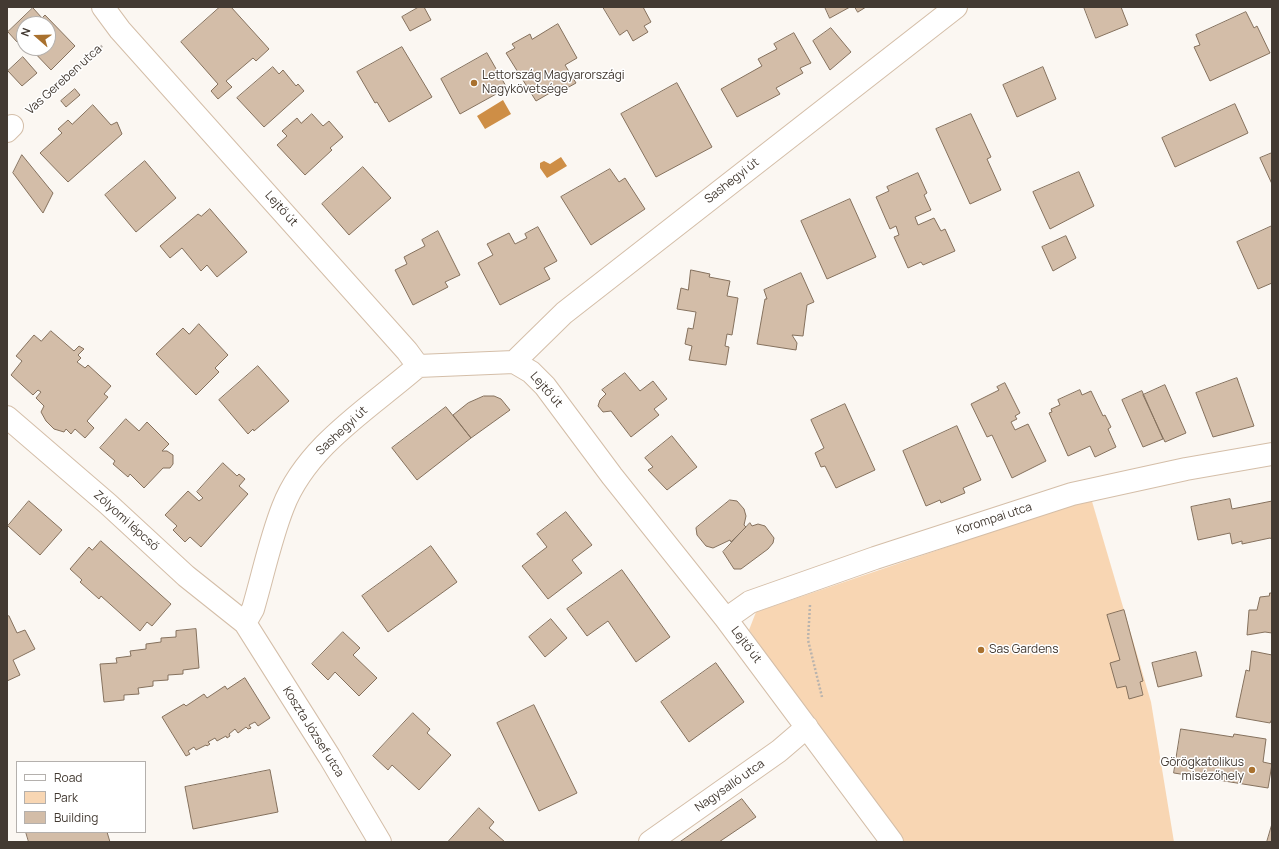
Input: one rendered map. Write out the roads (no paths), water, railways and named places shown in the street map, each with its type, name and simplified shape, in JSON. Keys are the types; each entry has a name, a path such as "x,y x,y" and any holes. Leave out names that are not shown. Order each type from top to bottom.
{"street":[{"name":"Lejtő út","path":"103,7 120,30 314,245 407,351 418,366"},
{"name":"Sashegyi út","path":"514,362 564,313 956,7"},
{"name":"Lejtő út","path":"514,362 531,372 545,386 612,476 726,619 892,842"},
{"path":"418,366 514,362"},
{"name":"Sashegyi út","path":"245,623 253,609 283,506 296,482 320,450 352,420 418,366"},
{"name":"Zólyomi lépcső","path":"7,417 108,504 186,576 245,623"},
{"name":"Korompai utca","path":"726,619 750,602 1072,494 1186,469 1272,454"},
{"name":"Koszta József utca","path":"245,623 329,756 380,842"},
{"name":"Nagysalló utca","path":"650,842 779,751 807,727"}],"place":[{"name":"Lettország Magyarországi Nagykövetsége","path":"474,83"},
{"name":"Sas Gardens","path":"981,650"},
{"name":"Görögkatolikus misézőhely","path":"1252,770"}]}
